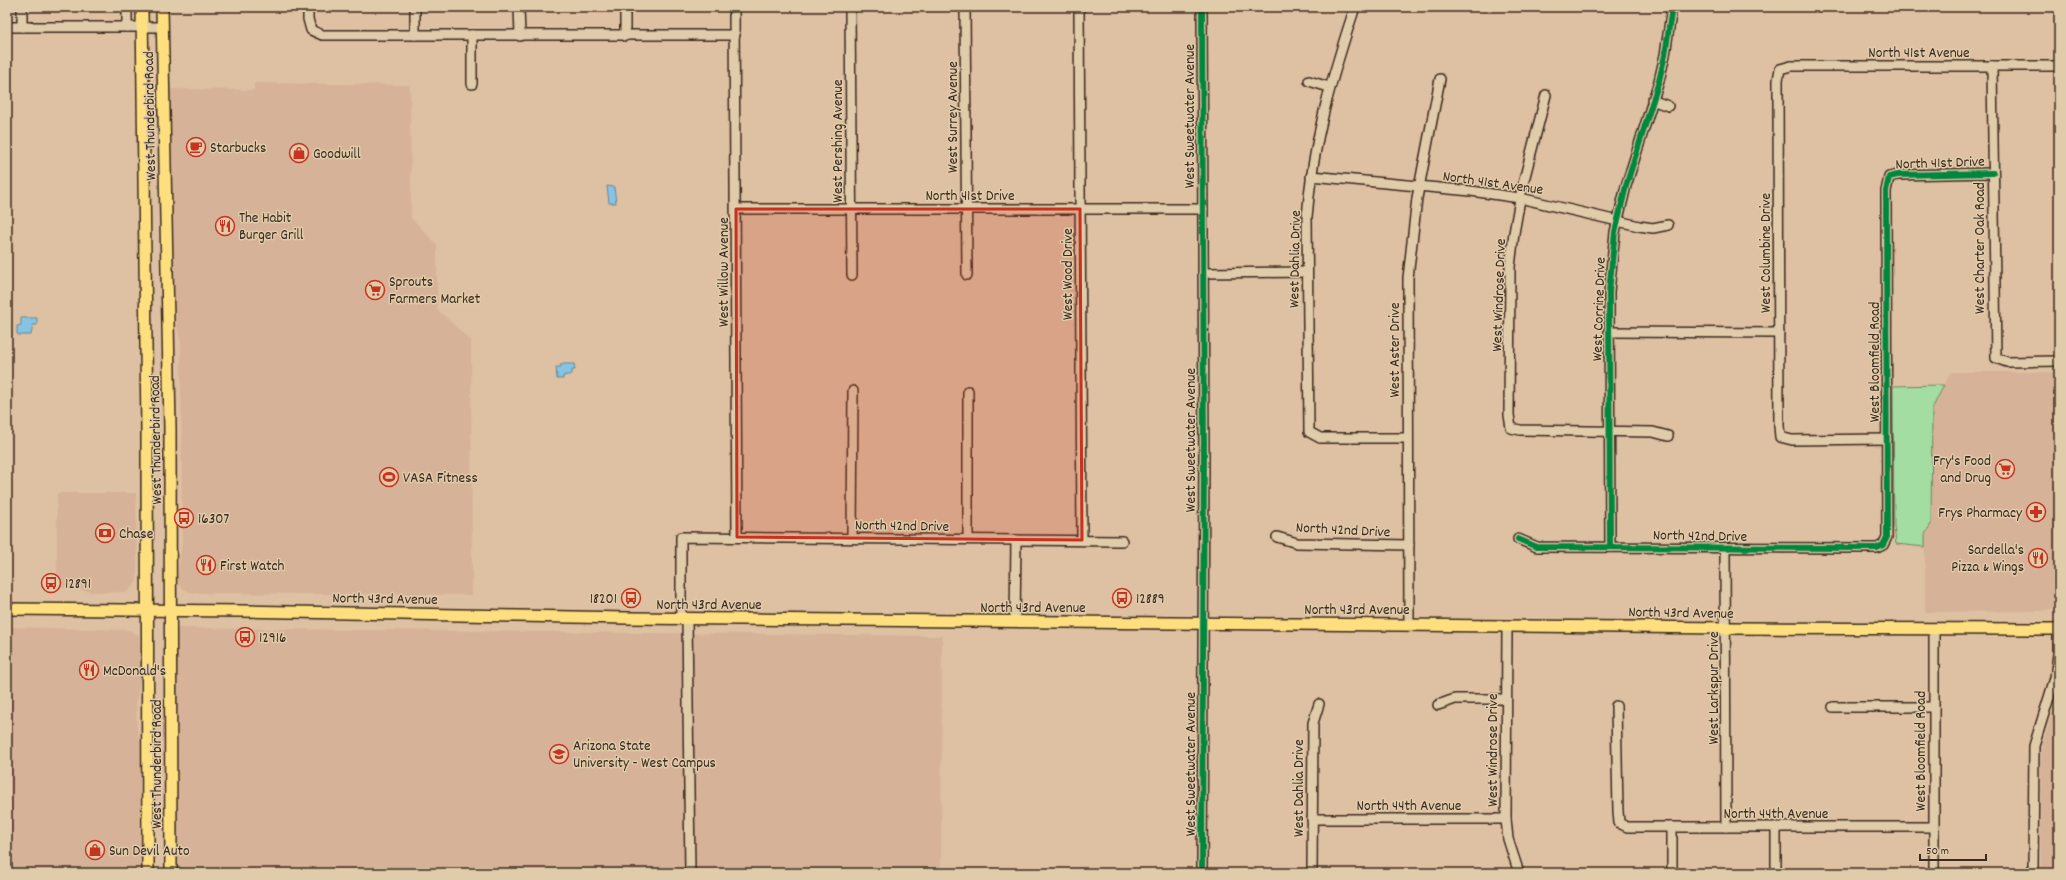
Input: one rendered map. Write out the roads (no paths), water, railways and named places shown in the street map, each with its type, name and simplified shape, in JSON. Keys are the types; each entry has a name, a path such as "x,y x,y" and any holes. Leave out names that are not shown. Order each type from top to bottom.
{"main road":[{"name":"West Thunderbird Road","path":"142,7 148,610 148,873"},
{"name":"West Thunderbird Road","path":"162,7 170,428 171,873"},
{"name":"North 43rd Avenue","path":"7,609 684,618 1727,628 2059,629"}],"street":[{"path":"22,7 22,27"},
{"path":"127,7 127,27"},
{"path":"308,7 308,19 311,30 322,35 735,36"},
{"path":"414,7 415,35"},
{"path":"520,7 520,36"},
{"path":"624,36 625,7"},
{"name":"West Willow Avenue","path":"734,7 737,537"},
{"name":"West Pershing Avenue","path":"850,7 852,275"},
{"name":"West Surrey Avenue","path":"966,7 967,275"},
{"name":"West Wood Drive","path":"1079,7 1082,540"},
{"name":"West Sweetwater Avenue","path":"1202,7 1202,873"},
{"name":"West Dahlia Drive","path":"1355,7 1329,87 1316,141 1311,176 1308,217 1309,432 1320,438 1408,438"},
{"name":"West Corrine Drive","path":"1610,547 1609,292 1618,220 1665,55 1672,7"},
{"path":"7,27 162,27"},
{"path":"472,35 472,84"},
{"name":"North 41st Avenue","path":"1780,69 1791,66 2059,66"},
{"name":"West Charter Oak Road","path":"1992,66 1996,358 2007,362 2059,361"},
{"name":"West Columbine Drive","path":"1780,69 1778,80 1780,437 1792,440 1887,439"},
{"name":"West Aster Drive","path":"1409,624 1408,278 1410,247 1419,186 1440,80"},
{"path":"1309,81 1329,87"},
{"name":"West Windrose Drive","path":"1546,95 1520,198 1510,267 1509,415 1511,428 1520,430 1609,431"},
{"path":"1652,100 1668,106"},
{"name":"North 41st Drive","path":"1888,178 1898,175 1993,173"},
{"name":"North 41st Avenue","path":"1311,176 1419,186 1520,198 1653,228 1668,224"},
{"name":"West Bloomfield Road","path":"1883,545 1887,537 1886,191 1888,178"},
{"name":"North 41st Drive","path":"736,209 1203,209"},
{"path":"1203,273 1308,272"},
{"path":"1609,332 1779,333"},
{"path":"852,538 853,392"},
{"path":"968,392 968,539"},
{"path":"1609,431 1653,432 1668,436"},
{"name":"North 42nd Drive","path":"1277,536 1297,543 1409,545"},
{"name":"North 42nd Drive","path":"684,618 681,537 1122,541"},
{"name":"North 42nd Drive","path":"1518,539 1537,547 1878,548 1883,545"},
{"path":"1015,621 1016,540"},
{"name":"West Larkspur Drive","path":"1725,548 1727,628 1726,827"},
{"path":"684,618 690,873"},
{"name":"West Windrose Drive","path":"1507,625 1506,819 1508,839 1519,873"},
{"name":"West Bloomfield Road","path":"1934,629 1934,873"},
{"path":"2034,873 2034,746 2055,678 2059,629"},
{"path":"1438,705 1455,699 1506,699"},
{"name":"West Dahlia Drive","path":"1312,873 1312,723 1319,704"},
{"name":"North 44th Avenue","path":"1616,706 1619,824 1627,827 1934,827"},
{"path":"1833,707 1934,707"},
{"name":"North 44th Avenue","path":"1312,819 1506,819"},
{"path":"1672,827 1672,873"},
{"path":"1776,827 1776,873"}],"water":[{"path":"607,186 614,187 616,203 609,203"},
{"path":"21,318 37,318 37,325 33,325 31,335 17,334 17,326 21,325"},
{"path":"561,364 574,364 575,370 572,370 572,374 563,376 563,379 557,379 556,367 561,367"}],"place":[{"name":"Starbucks","path":"196,147"},
{"name":"Goodwill","path":"299,153"},
{"name":"The Habit Burger Grill","path":"225,226"},
{"name":"Sprouts Farmers Market","path":"375,290"},
{"name":"Fry's Food and Drug","path":"2005,469"},
{"name":"VASA Fitness","path":"389,477"},
{"name":"Frys Pharmacy","path":"2036,512"},
{"name":"16307","path":"184,518"},
{"name":"Chase","path":"105,533"},
{"name":"Sardella's Pizza & Wings","path":"2038,558"},
{"name":"First Watch","path":"206,565"},
{"name":"12891","path":"51,583"},
{"name":"18201","path":"631,598"},
{"name":"12889","path":"1122,598"},
{"name":"12916","path":"245,637"},
{"name":"McDonald's","path":"89,670"},
{"name":"Arizona State University - West Campus","path":"559,754"},
{"name":"Sun Devil Auto","path":"95,850"}]}
